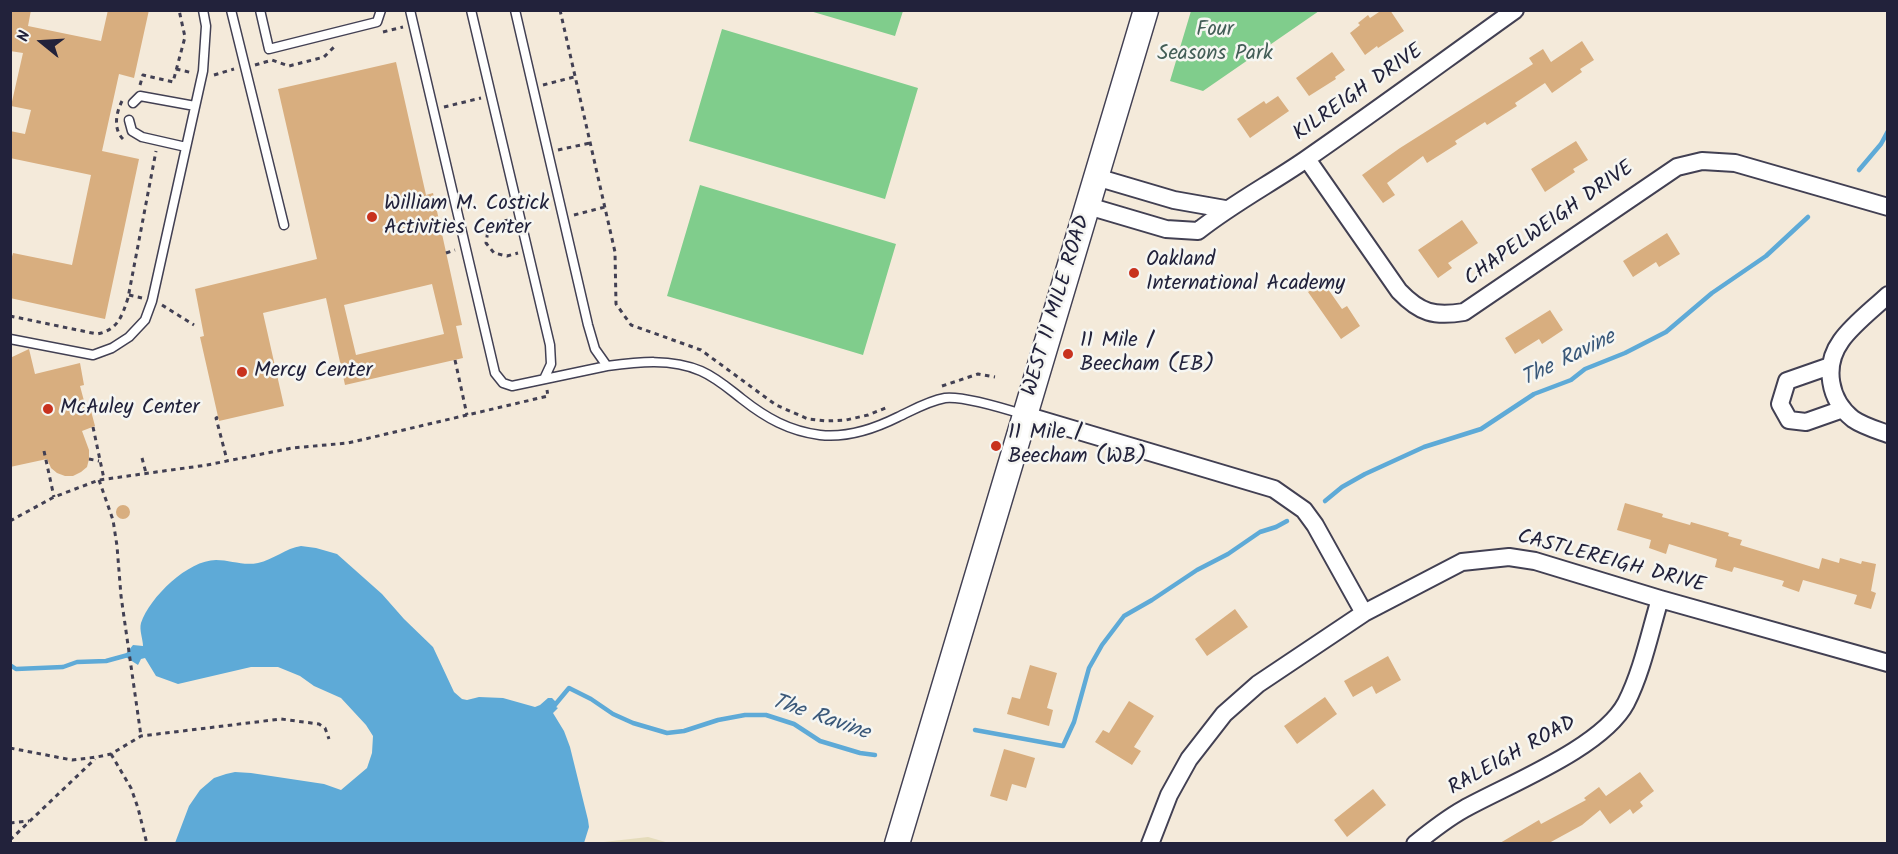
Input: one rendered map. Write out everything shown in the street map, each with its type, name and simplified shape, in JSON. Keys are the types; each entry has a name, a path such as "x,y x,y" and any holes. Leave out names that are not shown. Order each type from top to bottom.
{"street":[{"name":"WEST 11 MILE ROAD","path":"897,843 1146,10"},
{"name":"KILREIGH DRIVE","path":"1088,206 1166,229 1198,231 1225,209 1255,193 1307,159 1515,10"},
{"name":"CHAPELWEIGH DRIVE","path":"1307,159 1399,291 1414,306 1431,312 1451,314 1464,312 1677,167 1702,161 1735,163 1887,207"},
{"path":"1096,177 1174,200 1225,209"},
{"path":"1887,295 1841,340 1831,359 1829,377 1843,409 1854,420 1887,434"},
{"path":"1830,366 1786,381 1780,404 1789,420 1806,422 1843,409"},
{"path":"1025,415 1274,489 1304,510 1315,525 1364,613"},
{"name":"CASTLEREIGH DRIVE","path":"1150,843 1169,795 1189,759 1224,714 1258,684 1364,613 1462,562 1499,557 1535,561 1887,663"},
{"name":"RALEIGH ROAD","path":"1415,843 1462,810 1578,749 1613,722 1625,704 1635,680 1660,599"}],"lane":[{"path":"10,339 93,355 112,348 129,337 145,320 152,301 203,71 206,26 203,10"},
{"path":"231,10 284,225"},
{"path":"260,10 269,48 377,22 381,10"},
{"path":"410,10 495,373 503,383 512,386 607,366 644,361 680,365 700,371 719,381 773,421 793,430 819,435 840,436 868,430 919,406 946,398 995,405 1025,415"},
{"path":"471,10 550,345 551,364 544,379"},
{"path":"515,10 595,349 607,366"},
{"path":"133,103 140,96 195,106"},
{"path":"129,120 132,131 142,137 186,147"}],"path":[{"path":"138,88 143,75 173,82 185,37 178,10"},
{"path":"560,10 615,252 616,304 631,325 701,350 776,405 808,419 846,420 892,406"},
{"path":"532,87 575,77"},
{"path":"433,110 491,96"},
{"path":"124,97 119,106 116,122 119,136 128,144"},
{"path":"548,152 590,143"},
{"path":"10,316 97,334 105,333 115,327 122,317 128,298 158,151 148,149"},
{"path":"563,218 605,207"},
{"path":"520,218 498,222 488,230 486,243 494,253 507,256 528,250"},
{"path":"454,360 467,415"},
{"path":"934,388 978,375 995,377"},
{"path":"10,521 54,497 99,480 207,465 292,448 348,443 548,396"},
{"path":"218,417 216,417 227,460"},
{"path":"93,427 104,479"},
{"path":"44,451 54,497"},
{"path":"142,458 146,473"},
{"path":"89,459 100,461"},
{"path":"99,480 113,520 141,736"},
{"path":"10,748 72,760 111,754 141,736 281,719 320,724 325,728 329,739"},
{"path":"111,754 131,788 147,843"},
{"path":"10,840 97,757"},
{"path":"10,823 31,821"}],"shaded area":[{"path":"648,837 669,843 595,843"}],"green space":[{"path":"903,10 895,36 810,11"},
{"name":"Four Seasons Park","path":"1191,10 1319,11 1203,91 1170,81"},
{"path":"722,29 918,88 885,199 689,141"},
{"path":"700,185 896,244 863,355 667,296"}],"water":[{"path":"301,546 337,554 382,594 433,647 454,692 462,699 503,698 535,707 548,698 552,698 558,704 556,707 558,708 553,713 570,747 588,820 589,827 584,843 175,843 189,806 200,790 214,778 235,772 251,773 324,784 341,790 367,768 372,753 373,736 366,725 341,698 314,686 300,676 278,667 251,667 178,684 156,676 145,658 141,659 138,665 124,656 133,645 143,646 141,623 146,613 161,592 182,573 194,566 216,560 258,563"}],"building":[{"path":"10,10 31,10 28,26 101,41 108,10 149,10 134,78 119,74 102,151 139,159 105,319 10,298 10,264 13,253 72,265 91,175 10,158 10,131 25,134 31,110 11,106 23,53 10,51"},
{"path":"1382,10 1390,10 1404,31 1365,55 1350,33 1368,15 1370,18"},
{"path":"1582,41 1594,60 1580,69 1582,72 1552,93 1545,83 1515,103 1517,106 1455,141 1457,144 1427,163 1423,156 1387,183 1395,195 1383,203 1362,175 1400,148 1533,64 1529,58 1543,49 1551,62"},
{"path":"1332,52 1345,70 1335,77 1336,79 1309,96 1296,78"},
{"name":"William M. Costick Activities Center","path":"396,62 426,195 433,193 462,325 456,326 463,358 345,385 326,298 263,313 284,406 219,421 200,337 204,336 195,289 317,259 278,89","holes":["432,284 444,334 356,355 344,305"]},
{"path":"1278,96 1289,111 1250,138 1237,119 1264,101 1266,104"},
{"path":"1576,141 1588,160 1573,169 1575,172 1545,192 1531,169"},
{"path":"1462,220 1478,243 1448,263 1452,268 1438,278 1418,250"},
{"path":"1667,233 1680,254 1659,267 1656,262 1633,277 1623,261"},
{"path":"1323,282 1342,309 1347,306 1360,326 1341,339 1308,292"},
{"path":"1550,310 1563,330 1542,344 1539,339 1515,354 1505,338"},
{"name":"McAuley Center","path":"29,349 35,374 80,363 84,385 80,386 87,412 91,411 95,426 82,431 89,450 89,459 87,467 73,476 57,473 51,468 47,459 10,467 10,358"},
{"path":"1625,503 1663,514 1662,517 1690,525 1691,522 1729,533 1728,536 1742,540 1740,545 1819,569 1822,558 1839,563 1840,558 1861,564 1862,561 1876,564 1871,591 1876,593 1871,609 1854,604 1857,595 1803,580 1799,592 1782,586 1784,581 1734,567 1732,572 1715,567 1717,559 1669,544 1666,554 1649,548 1651,540 1617,530"},
{"path":"123,505 128,507 130,512 128,517 123,519 118,517 116,512 118,507"},
{"path":"1235,609 1248,627 1207,656 1195,639"},
{"path":"1388,656 1401,680 1376,694 1372,686 1353,697 1344,681"},
{"path":"1030,665 1057,673 1047,708 1053,710 1049,726 1007,714 1012,697 1020,699"},
{"path":"1325,697 1337,714 1297,744 1284,726"},
{"path":"1129,701 1154,716 1134,747 1141,751 1132,765 1095,742 1103,730 1109,733"},
{"path":"1004,749 1035,758 1026,788 1012,784 1007,801 990,796"},
{"path":"1640,772 1654,791 1640,802 1643,806 1633,814 1630,809 1610,824 1600,810 1582,825 1549,843 1500,843 1539,820 1541,824 1586,800 1584,798 1599,787 1606,796"},
{"path":"1373,789 1386,805 1347,837 1334,820"}],"waterway":[{"name":"The Ravine","path":"1859,170 1881,144 1888,131"},
{"name":"The Ravine","path":"1325,501 1342,487 1365,474 1424,447 1481,429 1534,394 1571,380 1585,369 1625,353 1666,332 1712,293 1766,256 1808,217"},
{"name":"The Ravine","path":"975,730 1063,746 1074,722 1089,668 1102,645 1124,616 1197,570 1228,554 1260,532 1287,521"},
{"path":"10,665 16,669 63,667 77,662 106,661 128,655"},
{"name":"The Ravine","path":"554,706 569,688 613,714 633,723 667,733 684,731 718,720 745,715 766,715 794,724 820,741 875,755"}],"place":[{"name":"William M. Costick Activities Center","path":"372,217"},
{"name":"Oakland International Academy","path":"1134,273"},
{"name":"11 Mile / Beecham (EB)","path":"1068,354"},
{"name":"Mercy Center","path":"242,372"},
{"name":"McAuley Center","path":"48,409"},
{"name":"11 Mile / Beecham (WB)","path":"996,446"}]}
